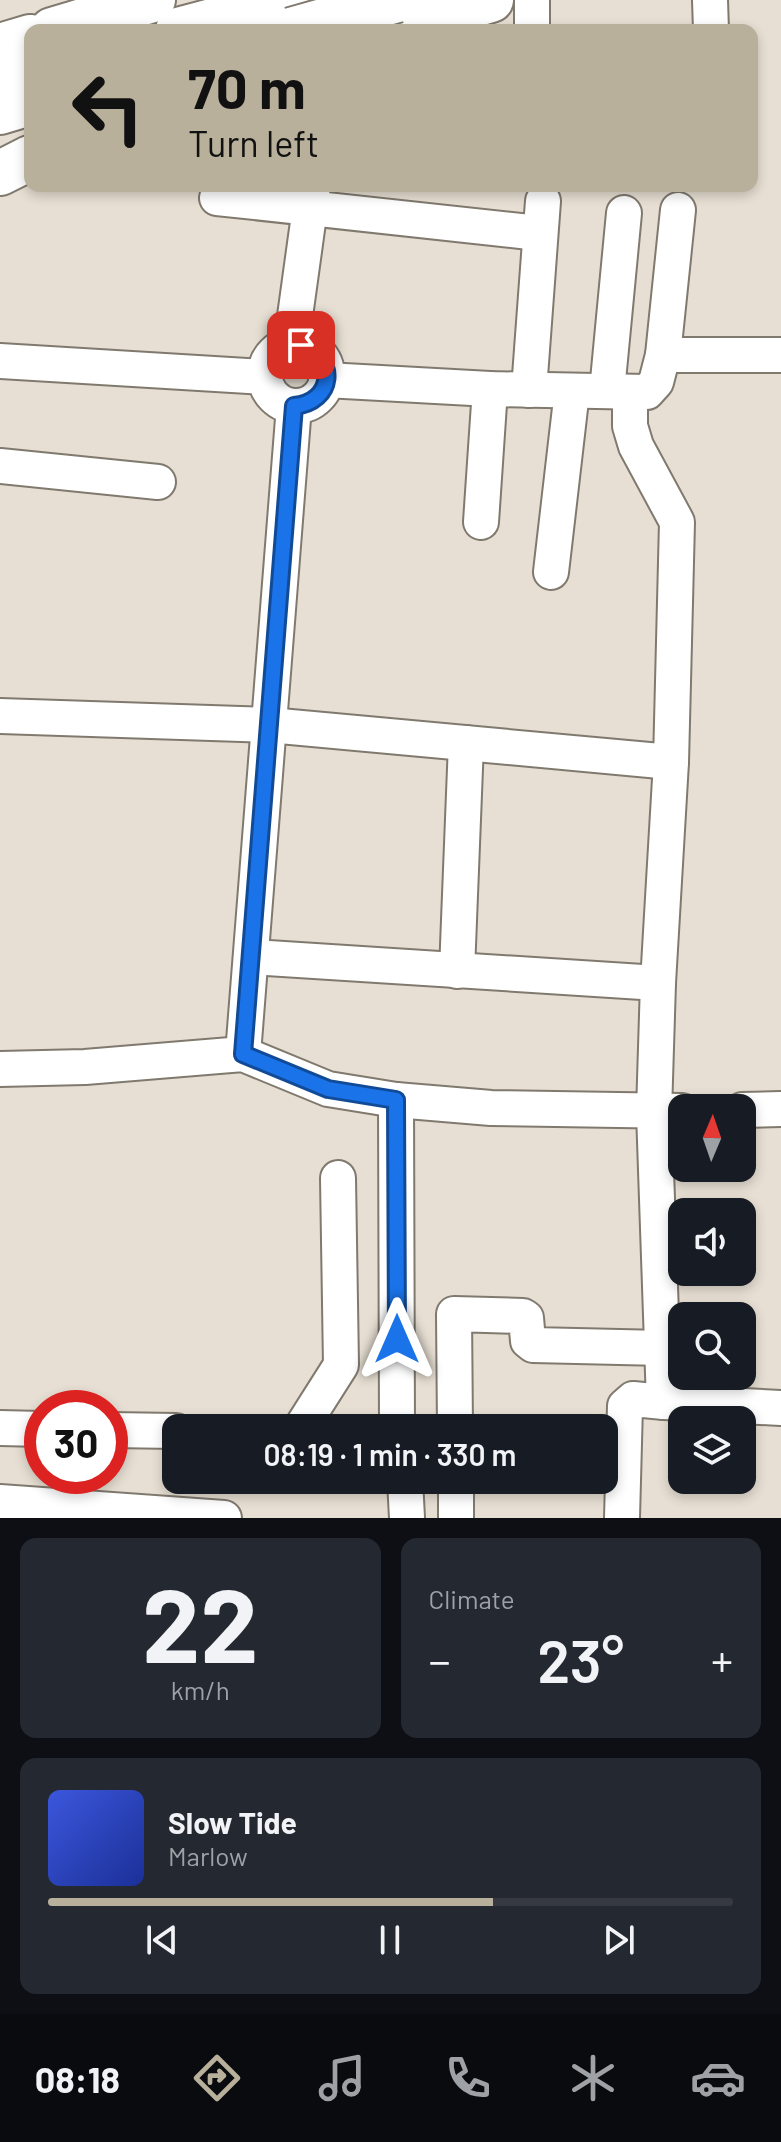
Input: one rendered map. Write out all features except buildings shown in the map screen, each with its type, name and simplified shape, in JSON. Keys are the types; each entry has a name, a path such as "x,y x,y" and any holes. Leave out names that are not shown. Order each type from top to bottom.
{"main road":[{"path":"72,24 153,0"},
{"path":"201,24 291,0"},
{"path":"371,0 376,24"},
{"path":"312,24 397,0"},
{"path":"410,24 491,0"},
{"path":"0,46 24,39"},
{"path":"0,79 24,72"},
{"path":"0,112 24,105"},
{"path":"0,173 24,161"}],"street":[{"path":"532,0 532,24"},
{"path":"710,0 711,24"},
{"path":"217,198 312,198 541,217 529,390"},
{"path":"291,345 312,198"},
{"path":"326,380 490,389 647,392 652,389 663,355 678,210"},
{"path":"624,213 618,392 636,446 677,522 671,762 658,983 668,1111 664,1402"},
{"path":"291,345 301,345 317,353 326,370 326,380 318,396 311,402 294,406 277,400 265,377 269,360 282,348 291,345"},
{"path":"663,355 781,355"},
{"path":"0,361 265,377"},
{"path":"481,522 490,389"},
{"path":"551,572 572,391"},
{"path":"243,1054 294,406"},
{"path":"0,466 158,482"},
{"path":"0,716 269,725 671,762"},
{"path":"457,971 466,743"},
{"path":"252,957 658,983"},
{"path":"0,1069 85,1067 243,1054 328,1089 396,1100 491,1108 668,1111"},
{"path":"396,1100 397,1414"},
{"path":"756,1110 781,1109"},
{"path":"310,1414 341,1365 338,1178"},
{"path":"455,1414 454,1314 523,1316 526,1318 528,1341 533,1345 663,1348"},
{"path":"618,1446 625,1406 633,1399 781,1408"},
{"path":"0,1428 24,1429"},
{"path":"128,1430 162,1431"},
{"path":"406,1494 407,1518"},
{"path":"456,1518 461,1494"},
{"path":"618,1494 622,1518"},
{"path":"0,1502 224,1518"}],"route":[{"path":"301,345 317,353 323,361 326,380 323,389 311,402 294,406 243,1054 328,1089 396,1100 397,1339"}]}
